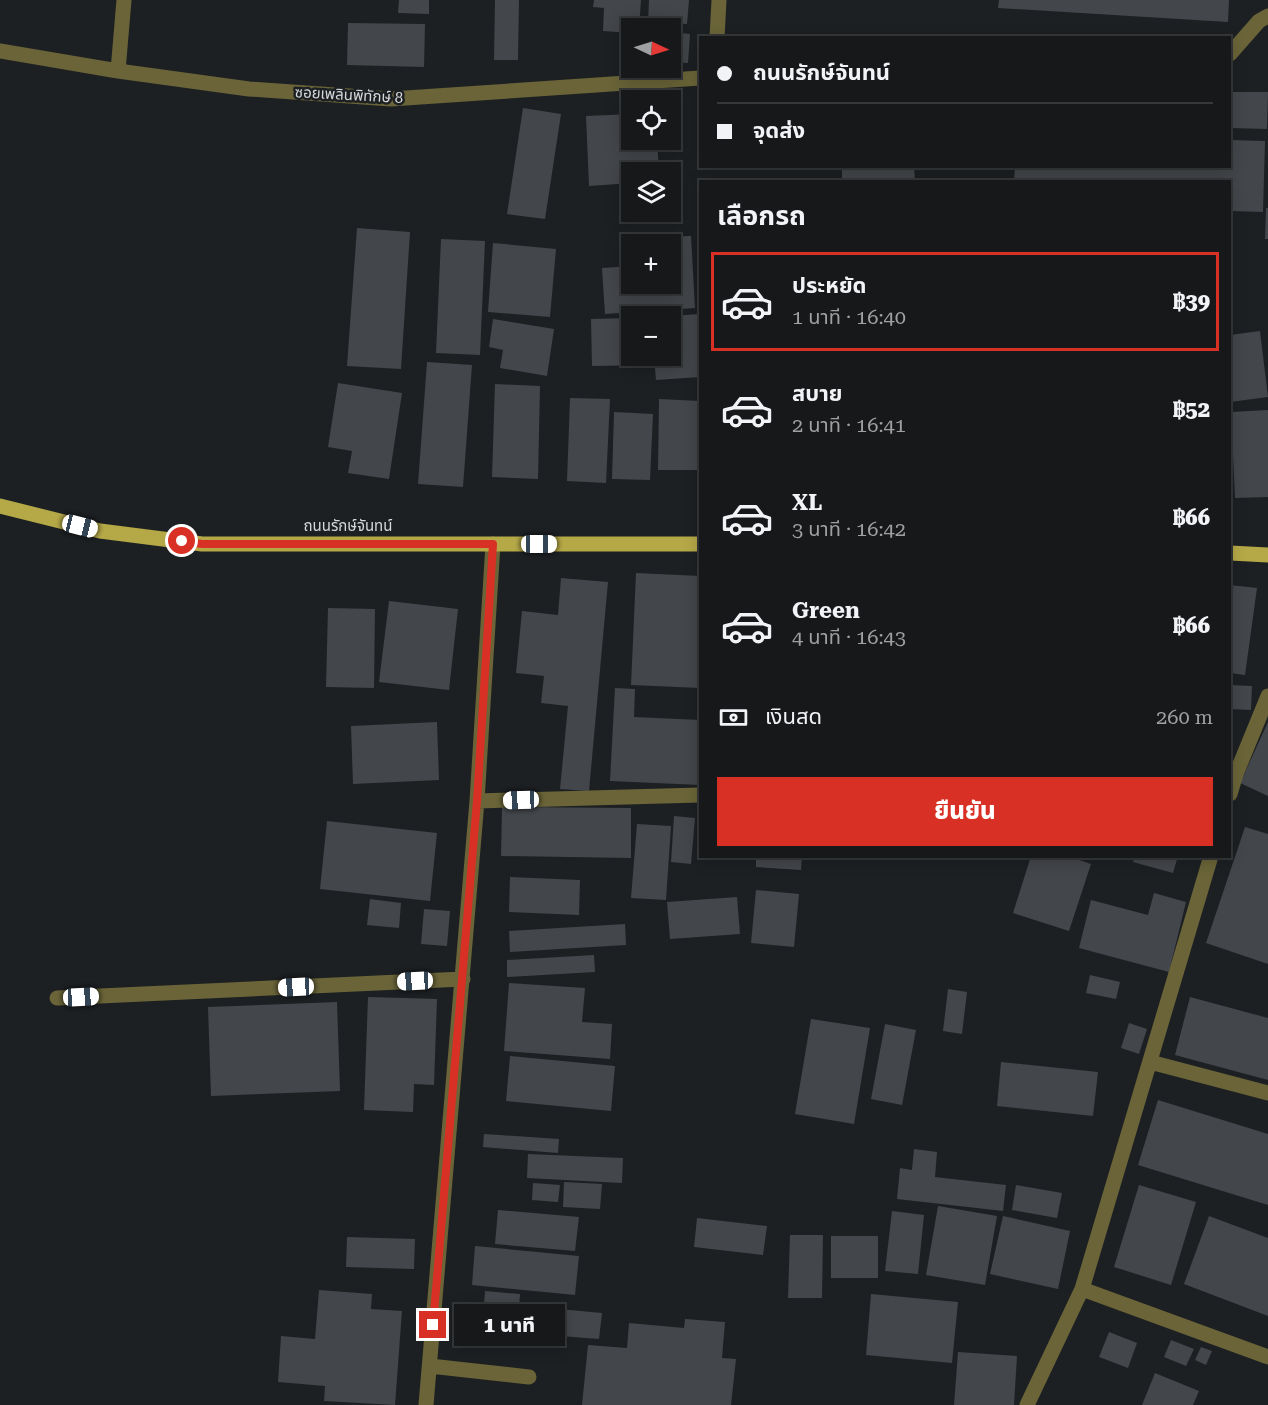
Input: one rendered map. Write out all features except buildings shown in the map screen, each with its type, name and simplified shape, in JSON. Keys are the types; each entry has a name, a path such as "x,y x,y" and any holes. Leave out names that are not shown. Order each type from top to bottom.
{"main road":[{"name":"ถนนรักษ์จันทน์","path":"0,506 100,531 202,544 699,544"},
{"path":"1231,553 1268,555"}],"street":[{"path":"118,71 124,0"},
{"path":"717,36 719,0"},
{"path":"1231,53 1259,21 1268,16"},
{"name":"ซอยเพลินพิทักษ์ 8","path":"0,51 118,71 249,89 391,99 699,78"},
{"path":"426,1405 477,801 493,544"},
{"path":"1231,791 1268,696"},
{"path":"477,801 699,795"},
{"path":"1034,1403 1082,1289 1210,858"},
{"path":"57,998 463,979"},
{"path":"1150,1062 1268,1093"},
{"path":"1082,1289 1268,1357"},
{"path":"430,1366 529,1377"}],"route":[{"path":"182,541 202,544 493,544 477,801 433,1325"}]}
